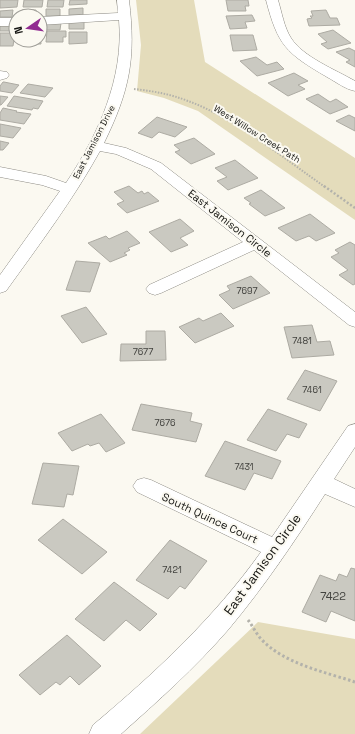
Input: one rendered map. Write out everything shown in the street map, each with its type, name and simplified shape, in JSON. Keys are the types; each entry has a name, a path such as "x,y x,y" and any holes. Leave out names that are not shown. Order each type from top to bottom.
{"street":[{"name":"East Jamison Drive","path":"0,287 79,176 111,112 120,87 126,59 123,0"},
{"path":"272,0 283,34 288,43 298,52 355,87"},
{"path":"48,21 125,16"},
{"name":"East Jamison Circle","path":"95,145 121,151 156,166 355,321"},
{"path":"0,172 46,181 69,189"},
{"path":"155,289 256,243"},
{"name":"East Jamison Circle","path":"102,734 190,656 231,609 276,549 355,431"},
{"path":"320,482 355,499"},
{"name":"South Quince Court","path":"144,486 276,549"}],"path":[{"name":"West Willow Creek Path","path":"120,87 164,93 189,101 240,129 355,208"},
{"path":"231,609 250,621 253,629 264,642 280,652 300,663 355,682"}],"shaded area":[{"path":"136,0 194,0 205,62 355,158 355,220 198,111 164,98 137,91 141,45"},
{"path":"258,622 355,639 355,734 140,734"}],"building":[{"path":"0,0 18,0 17,7 0,8"},
{"path":"24,0 43,0 42,7 23,7"},
{"path":"48,0 64,0 63,7 47,7"},
{"path":"70,0 87,0 87,4 69,5"},
{"path":"226,0 248,0 249,6 245,6 246,11 228,11"},
{"path":"83,8 83,15 69,15 69,9"},
{"path":"48,9 60,9 60,16 48,16"},
{"path":"8,10 8,17 0,17 0,11"},
{"path":"326,10 330,18 337,18 340,25 309,26 307,19 312,18 310,16 313,16 311,11"},
{"path":"252,15 255,21 245,22 247,28 230,29 226,16"},
{"path":"69,22 84,22 84,29 69,29"},
{"path":"48,23 61,23 60,30 48,30"},
{"path":"0,24 8,24 8,31 0,31"},
{"path":"333,30 351,43 328,49 321,44 327,42 318,34"},
{"path":"48,31 66,31 66,37 63,37 63,42 48,42"},
{"path":"69,32 87,32 87,43 69,44"},
{"path":"0,33 8,33 8,46 0,46"},
{"path":"230,35 253,35 257,50 233,51"},
{"path":"349,48 355,51 355,67 346,62 350,60 336,52"},
{"path":"256,57 267,65 277,62 284,69 257,76 240,61"},
{"path":"294,73 308,81 298,85 305,89 288,96 268,83"},
{"path":"3,82 19,85 12,93 0,91 0,86"},
{"path":"28,84 53,88 45,97 20,93"},
{"path":"318,94 330,102 336,99 348,107 330,114 306,99"},
{"path":"0,96 8,97 1,105 0,105"},
{"path":"14,96 43,101 38,109 33,108 32,110 7,106"},
{"path":"3,108 31,114 24,124 0,120 0,113"},
{"path":"349,115 355,118 355,131 336,121"},
{"path":"157,117 187,127 175,137 159,132 152,138 138,133"},
{"path":"0,124 21,128 13,138 0,136"},
{"path":"194,138 215,154 191,164 175,152 180,150 174,145"},
{"path":"0,141 9,143 3,150 0,150"},
{"path":"235,160 258,178 228,190 217,181 227,177 215,168"},
{"path":"129,186 138,193 142,191 144,194 148,192 159,201 127,213 117,204 124,201 114,192"},
{"path":"261,190 285,208 265,216 249,204 251,203 244,198"},
{"path":"310,214 335,233 316,241 309,236 296,241 278,228"},
{"path":"180,219 194,231 180,238 188,245 171,252 149,232"},
{"path":"127,231 140,243 128,248 130,250 124,253 127,255 110,262 88,243 106,236 109,239"},
{"path":"350,242 355,245 355,284 353,285 339,275 348,270 331,257 339,253 335,250"},
{"path":"76,261 100,263 90,292 66,290"},
{"path":"251,276 270,293 233,309 219,295 230,290 227,286"},
{"path":"86,307 107,334 82,343 61,316"},
{"path":"221,313 234,326 195,343 179,327 199,318 203,321"},
{"path":"312,325 317,342 330,341 334,355 292,358 284,327"},
{"path":"146,331 165,331 166,360 120,361 121,344 146,344"},
{"path":"305,370 337,381 320,411 287,399"},
{"path":"141,404 192,413 190,421 202,424 196,442 132,430"},
{"path":"268,409 307,424 299,438 287,434 276,451 247,440"},
{"path":"101,414 125,443 106,452 99,443 90,446 88,444 72,451 58,433"},
{"path":"225,441 281,461 272,479 254,473 245,490 205,476"},
{"path":"43,463 79,466 73,495 67,494 64,507 32,504"},
{"path":"63,519 107,552 82,574 38,540"},
{"path":"170,540 207,561 185,589 180,586 168,599 136,580"},
{"path":"351,568 355,569 355,621 331,611 326,622 302,612 320,575 336,581 339,574 347,577"},
{"path":"114,582 157,614 140,631 126,620 104,641 75,619"},
{"path":"67,635 101,666 79,685 70,676 60,685 56,682 40,695 19,675"}]}
